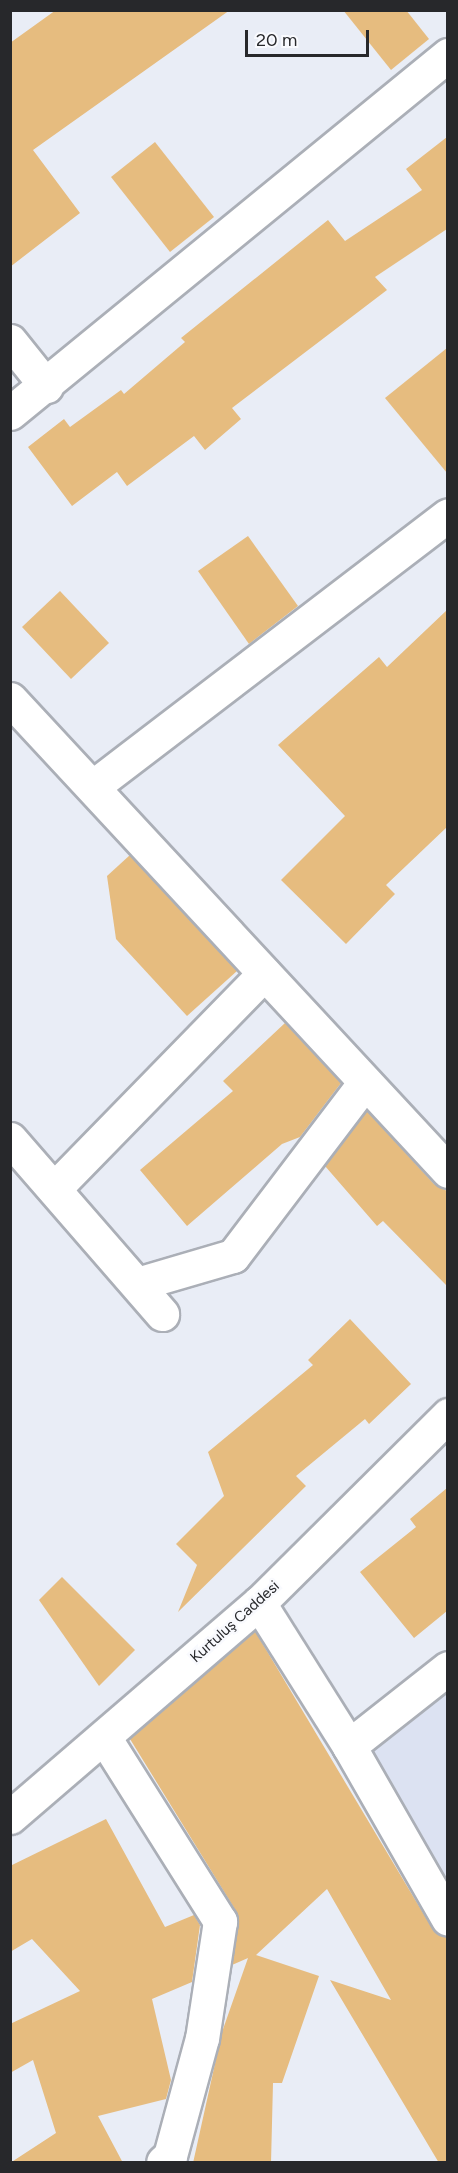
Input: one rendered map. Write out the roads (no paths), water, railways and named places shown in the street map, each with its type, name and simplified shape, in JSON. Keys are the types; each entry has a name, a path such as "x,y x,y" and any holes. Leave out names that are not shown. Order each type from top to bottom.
{"street":[{"path":"10,413 46,386 447,56"},
{"path":"10,341 46,386"},
{"path":"95,785 447,515"},
{"path":"10,699 95,785 264,974 447,1171"},
{"path":"54,1189 264,974"},
{"path":"136,1284 233,1256 365,1082"},
{"path":"10,1138 162,1314"},
{"name":"Kurtuluş Caddesi","path":"10,1817 259,1603 447,1415"},
{"path":"259,1603 349,1746 447,1919"},
{"path":"349,1746 447,1668"},
{"path":"104,1737 220,1921 202,2038 170,2157 163,2163"}]}
